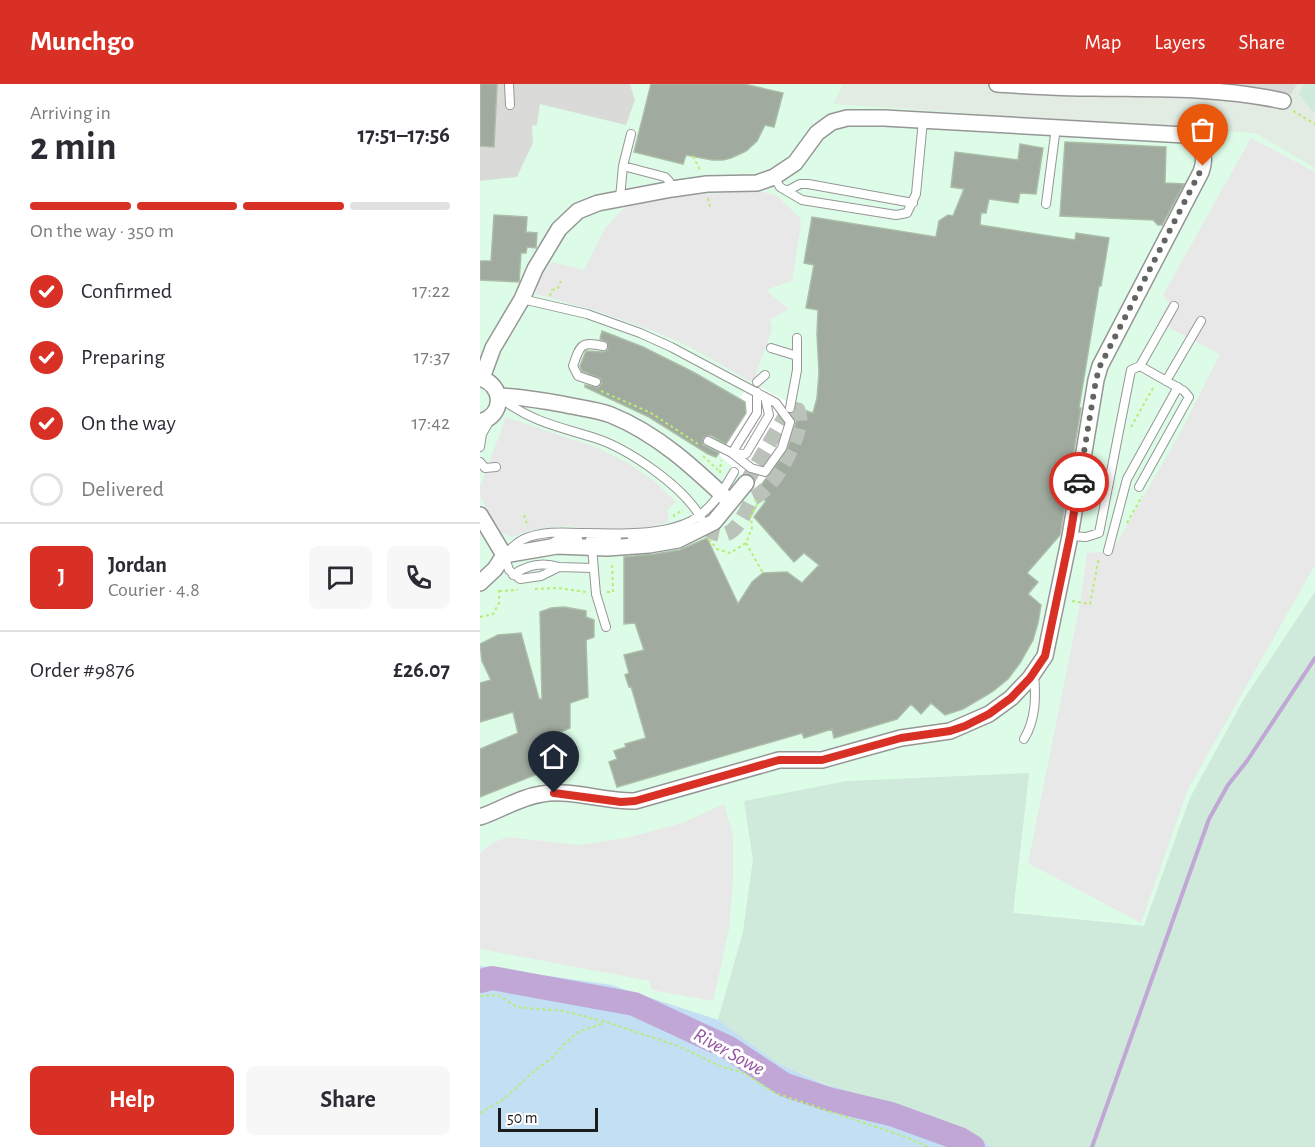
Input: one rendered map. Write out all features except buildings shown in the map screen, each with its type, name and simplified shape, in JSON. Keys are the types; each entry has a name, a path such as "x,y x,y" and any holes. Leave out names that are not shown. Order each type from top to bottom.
{"street":[{"path":"998,84 1163,86 1254,94 1283,101"},
{"path":"480,817 540,794 554,793 621,802 635,801 779,760 822,760 901,738 950,731 989,714 1011,698 1034,673 1045,656 1070,536 1100,366 1201,172 1204,160 1201,147 1185,135 848,118 832,122 817,133 795,163 774,177 757,183 707,184 598,203 578,212 559,229 493,348 481,378 495,388 498,396 497,410 486,419"},
{"path":"498,396 532,398 611,415 653,437 672,450 725,497"},
{"path":"480,583 495,569 504,555 570,545 627,547 669,542 690,536 702,521 714,522 725,497 740,477"},
{"path":"480,515 504,555"}],"lane":[{"path":"509,84 510,105"},
{"path":"774,177 780,187 802,200 897,215 906,213 916,194 922,120"},
{"path":"1046,204 1056,127"},
{"path":"620,198 623,166 631,134"},
{"path":"623,166 665,177 672,189"},
{"path":"787,191 800,184 808,184 913,203"},
{"path":"522,299 587,314 640,333 776,403 790,422 782,448 765,472 751,468 732,453"},
{"path":"1070,536 1086,537 1099,533 1131,370 1140,366 1173,306"},
{"path":"1166,381 1201,321"},
{"path":"790,408 797,370 797,338"},
{"path":"595,385 578,376 573,366 582,346 591,343 603,346"},
{"path":"771,348 797,356"},
{"path":"1139,486 1188,399 1181,389 1140,366"},
{"path":"757,382 765,375"},
{"path":"1108,551 1127,478 1181,389"},
{"path":"732,453 757,413 757,392"},
{"path":"498,396 531,418 597,439 639,459 686,498 702,521"},
{"path":"705,443 732,453 746,454 769,415 765,397"},
{"path":"480,447 486,419"},
{"path":"480,462 486,468 495,467"},
{"path":"559,567 541,576 520,579 509,570 504,555 521,540 534,536 562,532 642,532 670,528 692,520 702,521"},
{"path":"541,548 561,538 619,540 658,536 688,529 702,521"},
{"path":"592,547 596,594 606,627"},
{"path":"513,575 536,564 593,568"},
{"path":"1024,739 1032,726 1035,696 1034,673"}],"path":[{"path":"1283,101 1293,111 1315,124"},
{"path":"547,305 552,290 558,288 561,281"},
{"path":"595,385 705,443"},
{"path":"720,472 721,460"},
{"path":"746,543 763,573"},
{"path":"531,589 558,588 596,594"},
{"path":"480,617 493,614 499,603 500,591 521,589"},
{"path":"1093,589 1099,590"},
{"path":"480,996 498,995 517,1007 563,1011 606,1022 678,1046 722,1067 742,1072 775,1093 903,1136 928,1147"},
{"path":"480,1113 504,1099 552,1058 578,1032 606,1022"}],"shaded area":[{"path":"480,84 630,84 635,100 626,126 613,124 532,126 533,143 517,177 480,181"},
{"path":"630,84 843,84 833,104 1255,133 1315,168 1315,592 1244,699 1190,798 1144,926 1013,913 1029,773 745,801 753,860 743,932 718,1020 611,985 480,966 480,181 517,177 533,143 532,126 537,125 540,104 626,125 635,100"},
{"path":"1228,84 1297,84 1291,94"},
{"path":"1304,84 1315,84 1315,112 1299,94"},
{"path":"1251,138 1315,172 1315,565 1188,789 1141,923 1028,863 1080,604 1087,553 1112,551 1179,435 1220,354 1158,322 1169,303 1163,295"},
{"path":"757,191 776,195 800,218 801,225 792,281 768,289 769,293 789,309 770,320 772,329 753,383 690,347 654,331 597,311 536,294 537,282 552,262 584,270 605,228 630,202"},
{"path":"506,417 598,448 628,463 654,481 676,502 667,510 669,522 643,528 604,530 564,526 530,530 512,537 500,533 493,526 480,494 480,487"},
{"path":"1315,592 1315,1147 992,1147 779,1064 718,1020 743,932 753,860 744,801 847,781 1029,773 1013,913 1144,926 1190,798 1244,699"},
{"path":"724,804 733,835 733,881 729,929 713,1001 652,990 650,981 480,949 480,853 492,843 508,837 579,845 626,838 682,823"},
{"path":"480,966 611,985 718,1020 779,1064 824,1084 933,1116 992,1147 480,1147"}],"pier":[{"path":"753,383 800,409 786,451 758,489 718,454 745,414 745,402 739,398"}],"waterway":[{"path":"1092,1147 1209,819 1228,785 1247,761 1315,658"},
{"name":"River Sowe","path":"480,981 492,978 634,1004 729,1048 785,1085 828,1099 891,1114 960,1139 973,1147"}],"tunnel":[{"path":"706,527 722,535 729,533 740,522 753,498 761,493 776,476 794,444 800,422 798,410 790,408 746,483"}],"way so far":[{"path":"1079,482 1100,366 1203,166"}],"route":[{"path":"554,793 621,802 635,801 779,760 822,760 901,738 950,731 989,714 1011,698 1030,678 1045,656 1079,482"}]}
